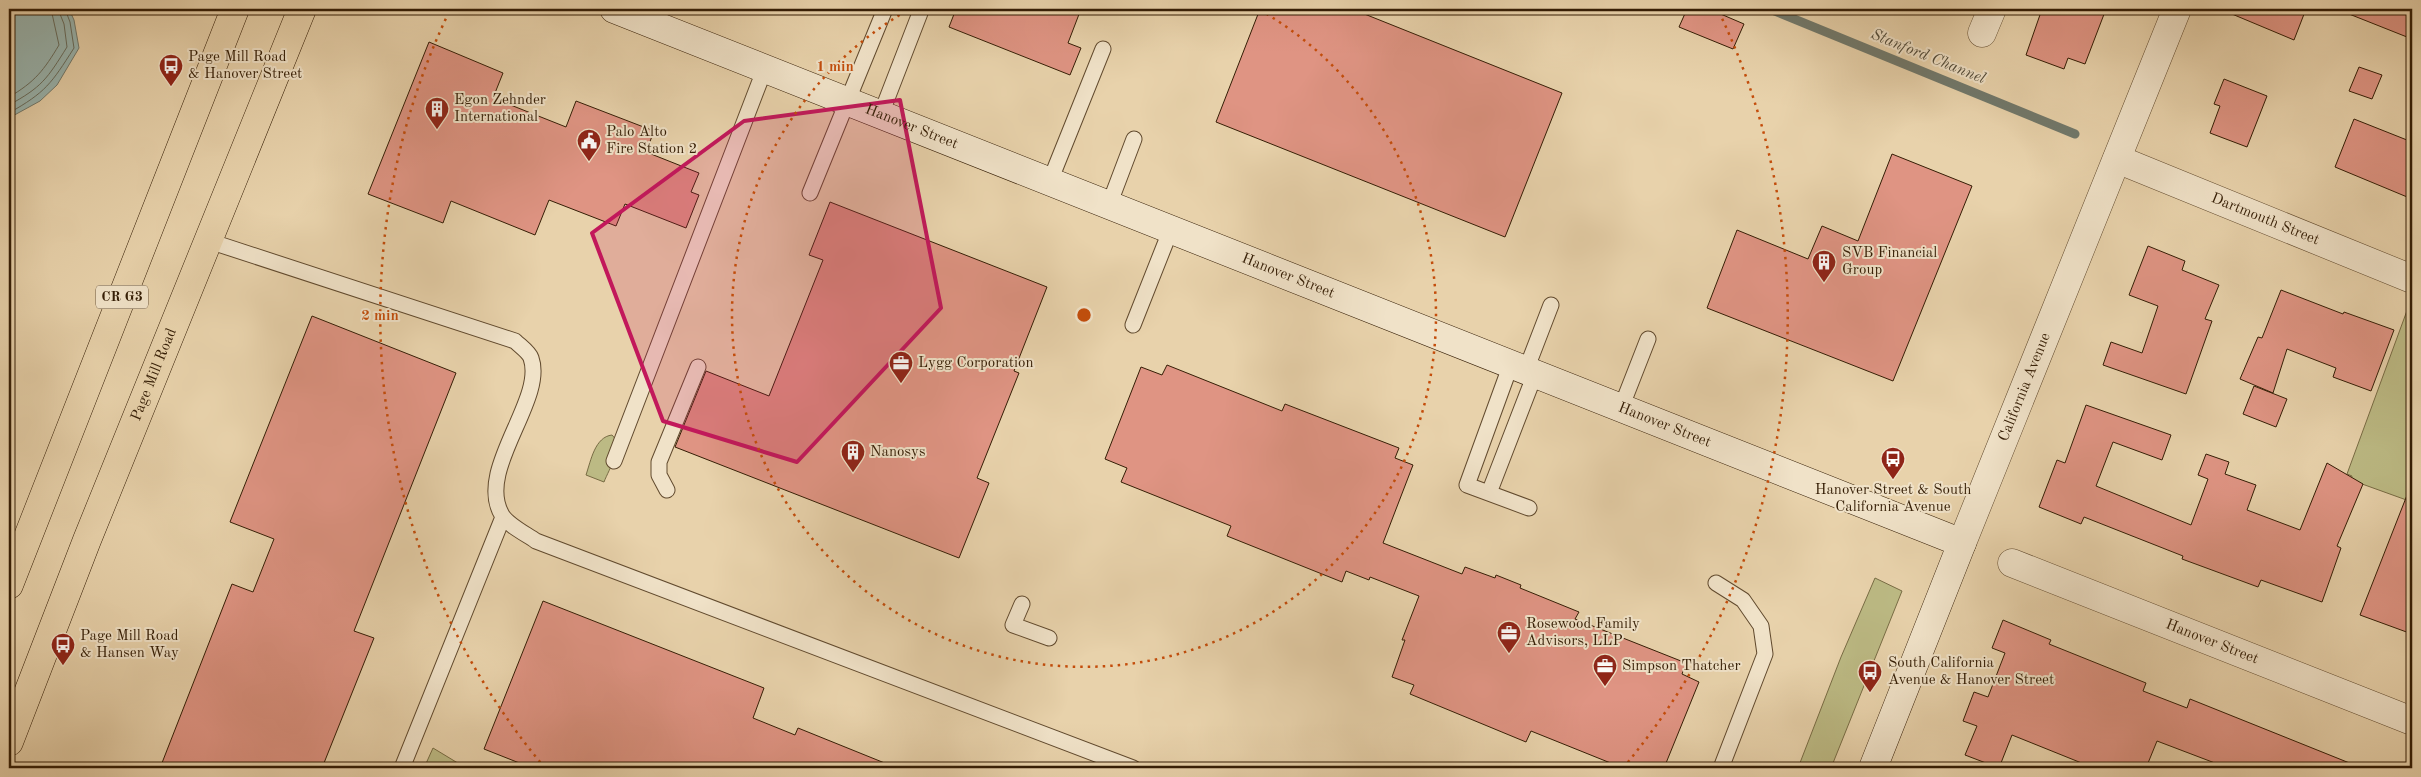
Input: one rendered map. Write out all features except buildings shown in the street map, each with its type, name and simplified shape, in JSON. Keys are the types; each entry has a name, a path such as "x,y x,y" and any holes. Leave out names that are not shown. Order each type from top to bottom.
{"main road":[{"name":"CR G3","path":"9,585 235,9"},
{"name":"Page Mill Road","path":"9,742 87,540 302,9"}],"street":[{"name":"Hanover Street","path":"614,9 1962,543"},
{"name":"California Avenue","path":"1873,768 2177,9"},
{"name":"Dartmouth Street","path":"2118,160 2412,279"},
{"name":"Hanover Street","path":"2012,563 2412,721"}],"lane":[{"path":"810,193 884,9"},
{"path":"881,114 920,13"},
{"path":"1050,181 1103,49"},
{"path":"614,461 765,68"},
{"path":"1109,204 1134,139"},
{"path":"1133,325 1171,229"},
{"path":"209,241 515,341 531,357 533,380 500,469 494,496 503,517 536,541 1133,768"},
{"path":"1529,508 1467,484 1524,370 1551,305"},
{"path":"1621,408 1648,339"},
{"path":"667,490 660,475 659,462 698,367"},
{"path":"1489,493 1524,370"},
{"path":"402,768 503,517"},
{"path":"1716,583 1743,600 1761,626 1765,654 1721,768"},
{"path":"1022,604 1014,625 1048,638"}],"highlighted area":[{"path":"900,100 941,308 797,462 663,421 592,233 744,121"}],"shaded area":[{"path":"2412,297 2412,502 2351,480 2352,476 2347,474"},
{"path":"612,435 617,445 616,451 604,482 586,475 594,450 601,440"},
{"path":"1875,578 1902,591 1831,768 1798,768 1841,657"},
{"path":"433,748 466,768 424,768"}],"water":[{"path":"9,9 69,9 74,20 79,48 57,85 40,101 9,118"}],"waterway":[{"name":"Stanford Channel","path":"1770,9 2075,134"}],"place":[{"name":"Page Mill Road & Hanover Street","path":"171,87"},
{"name":"Egon Zehnder International","path":"437,130"},
{"name":"Palo Alto Fire Station 2","path":"589,162"},
{"name":"SVB Financial Group","path":"1824,283"},
{"name":"Lygg Corporation","path":"901,384"},
{"name":"Nanosys","path":"853,473"},
{"name":"Hanover Street & South California Avenue","path":"1893,480"},
{"name":"Rosewood Family Advisors, LLP","path":"1509,654"},
{"name":"Page Mill Road & Hansen Way","path":"63,666"},
{"name":"Simpson Thatcher","path":"1605,687"},
{"name":"South California Avenue & Hanover Street","path":"1870,693"}]}
